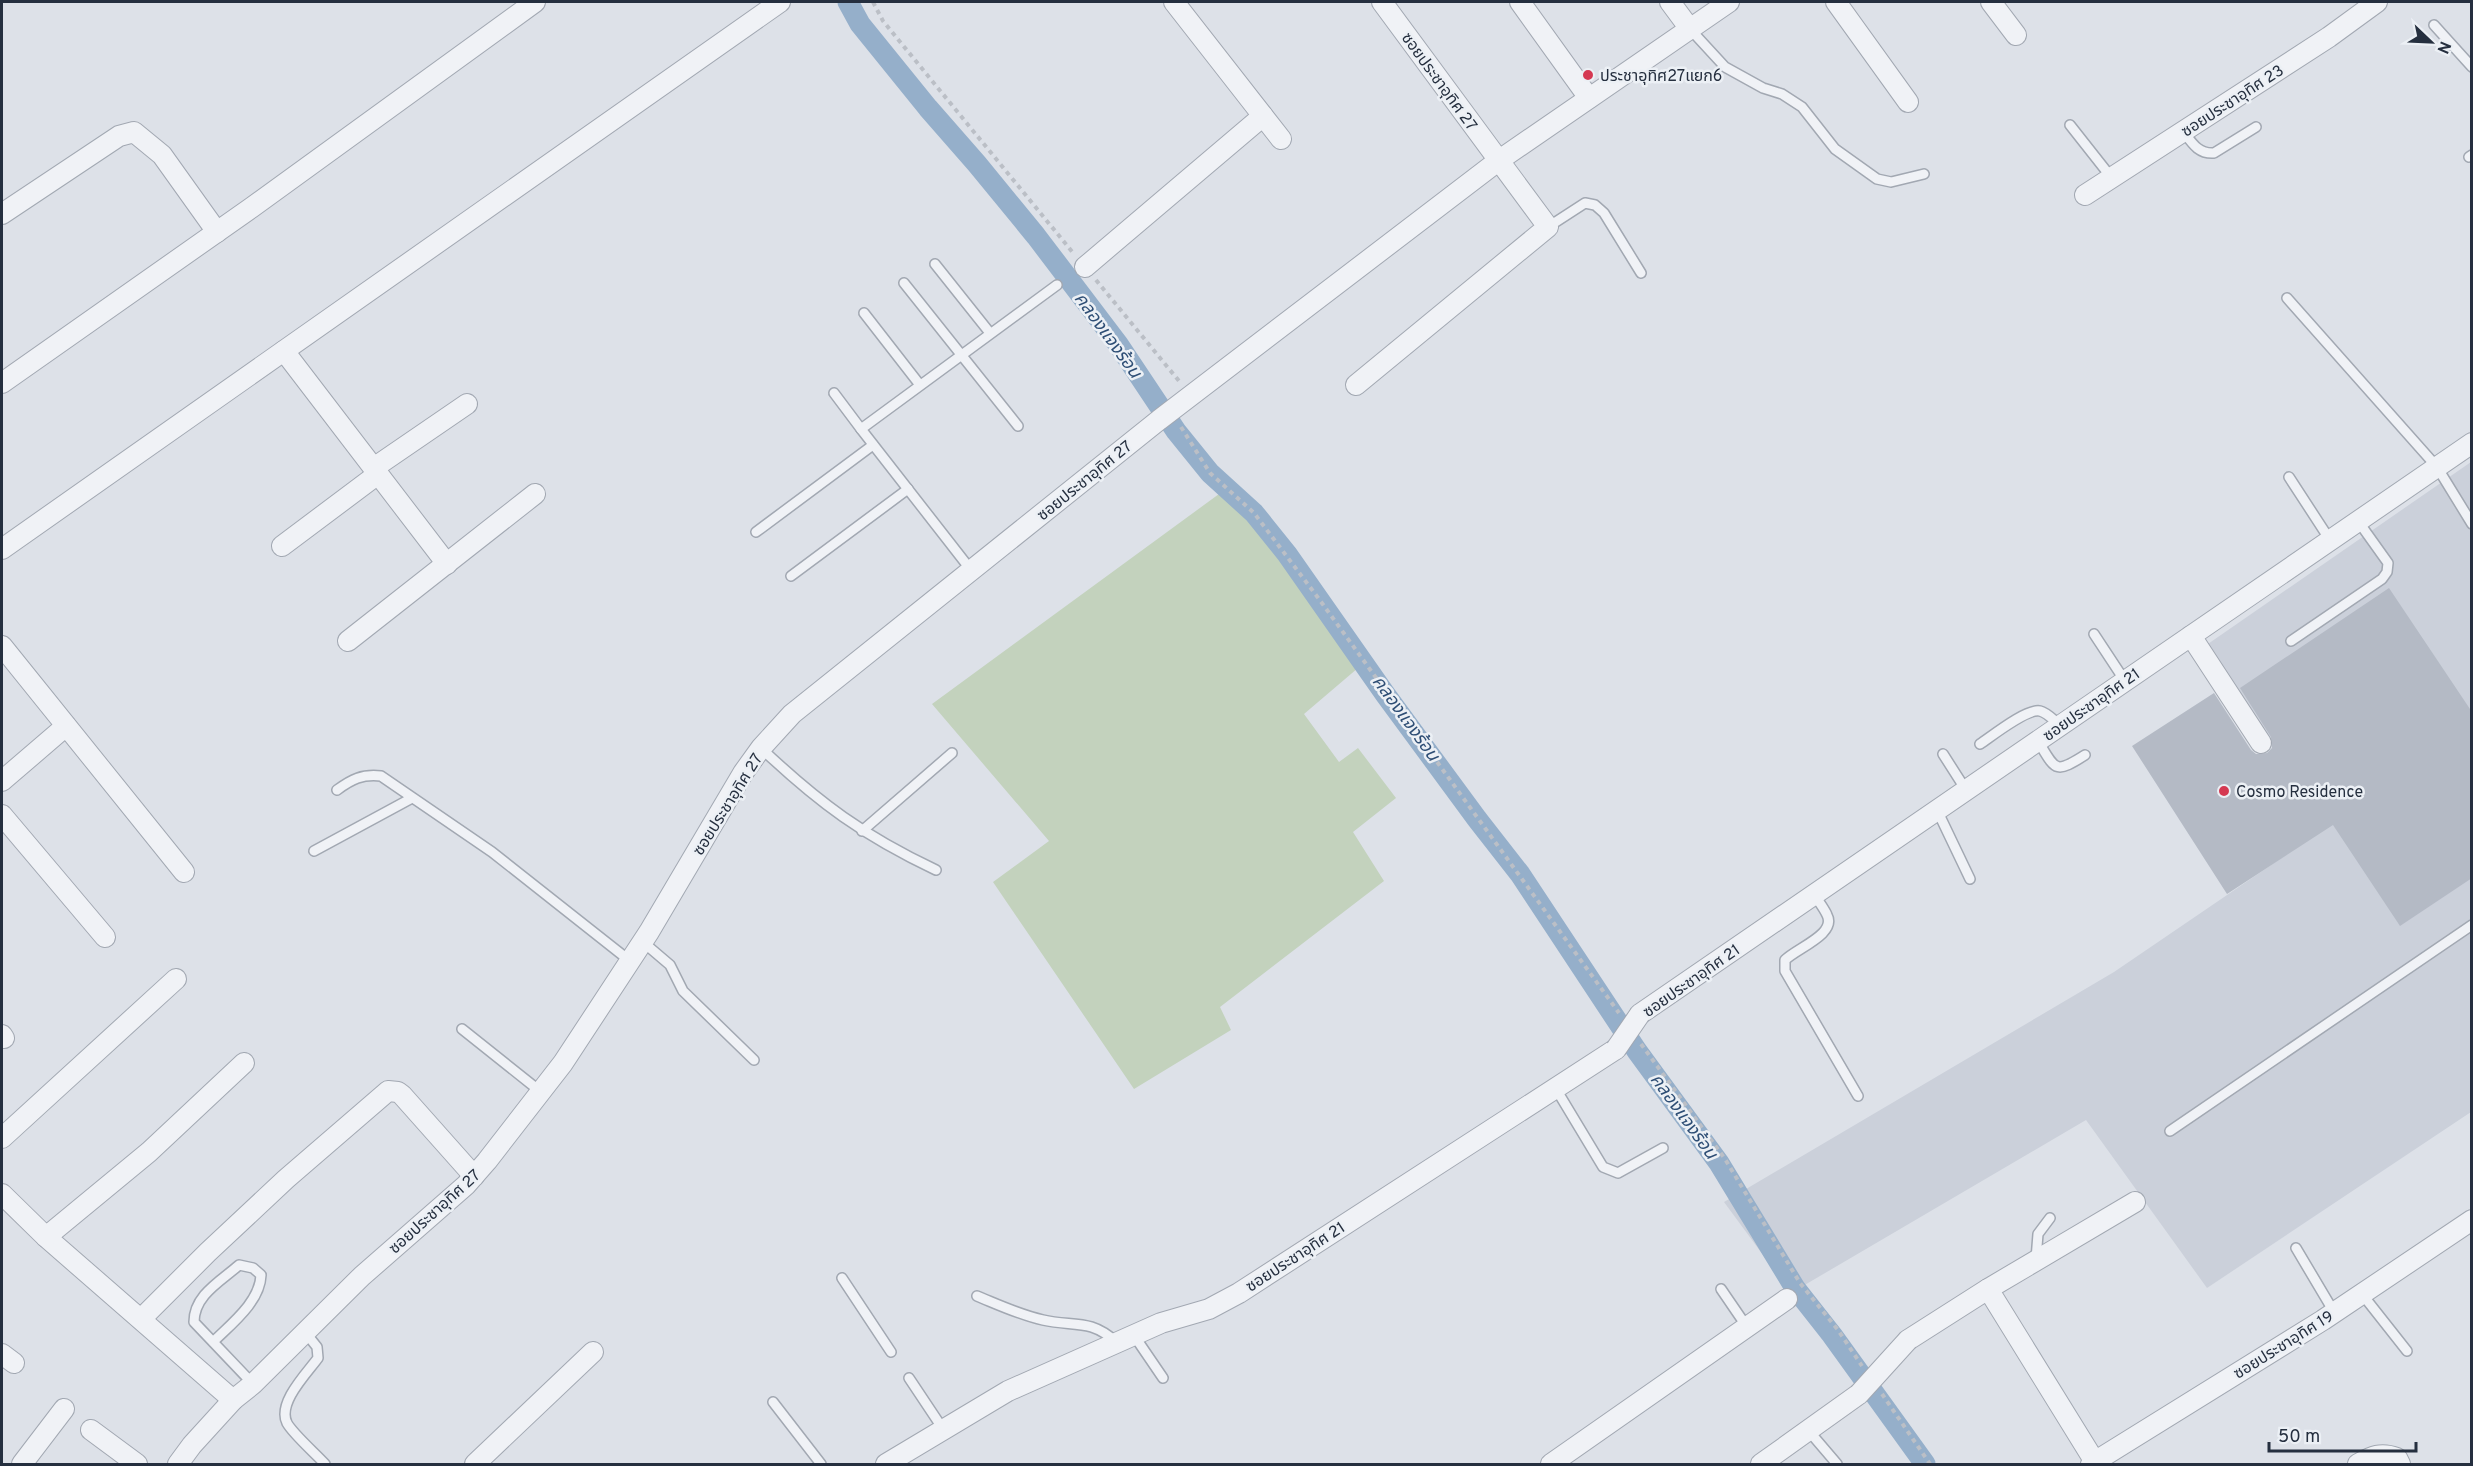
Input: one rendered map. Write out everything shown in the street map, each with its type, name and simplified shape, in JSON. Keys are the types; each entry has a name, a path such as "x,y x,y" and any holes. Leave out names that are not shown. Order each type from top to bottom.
{"street":[{"path":"2,383 217,232 535,2"},
{"path":"2,549 780,2"},
{"path":"1174,2 1281,139"},
{"name":"ซอยประชาอุทิศ 27","path":"1382,2 1498,161"},
{"path":"1520,2 1589,98"},
{"path":"1670,2 1690,29"},
{"name":"ซอยประชาอุทิศ 27","path":"178,1464 233,1400 253,1384 362,1276 474,1176 563,1063 643,942 743,773 792,714 1165,415 1498,161 1730,2"},
{"path":"1836,2 1908,102"},
{"path":"1991,2 2016,34"},
{"name":"ซอยประชาอุทิศ 23","path":"2085,195 2329,37 2377,2"},
{"path":"1085,267 1263,116"},
{"path":"2,214 119,136 134,132 162,154 217,232"},
{"path":"1356,385 1548,226 1498,161"},
{"path":"284,351 447,564"},
{"path":"282,546 376,471 467,404"},
{"name":"ซอยประชาอุทิศ 21","path":"886,1464 1008,1391 1125,1338 1161,1323 1209,1309 1239,1293 1556,1089 1616,1049 1640,1014 2472,443"},
{"path":"348,641 535,494"},
{"path":"2191,636 2261,743"},
{"path":"2,646 184,872"},
{"path":"2,781 66,726"},
{"path":"2,815 105,937"},
{"path":"2,1138 176,979"},
{"path":"46,1237 149,1152 244,1063"},
{"path":"141,1318 286,1179 388,1091 402,1095 474,1176"},
{"path":"2,1194 46,1237 233,1400"},
{"path":"1761,1464 1868,1391 1908,1340 1988,1289 2135,1202"},
{"name":"ซอยประชาอุทิศ 19","path":"2093,1463 2334,1312 2472,1220"},
{"path":"1988,1289 2093,1463"},
{"path":"1551,1464 1787,1299"},
{"path":"475,1464 593,1352"},
{"path":"22,1464 64,1409"},
{"path":"91,1430 137,1464"},
{"path":"2358,1464 2371,1456 2382,1454 2397,1458 2400,1464"}],"lane":[{"path":"2433,25 2472,67"},
{"path":"1690,29 1725,67 1763,88 1782,94 1802,107 1835,149 1877,179 1891,183 1924,174"},
{"path":"2070,125 2111,177"},
{"path":"2183,131 2198,150 2206,154 2214,153 2256,127"},
{"path":"1548,226 1585,203 1595,205 1604,213 1641,273"},
{"path":"935,264 990,333"},
{"path":"904,283 1018,426"},
{"path":"861,429 1057,285"},
{"path":"2287,297 2437,467 2472,524"},
{"path":"864,313 920,384"},
{"path":"834,393 972,570"},
{"path":"756,532 873,445"},
{"path":"2289,477 2330,540"},
{"path":"791,576 908,489"},
{"path":"2291,641 2382,579 2387,572 2388,563 2358,521"},
{"path":"2094,634 2125,681"},
{"path":"1980,744 2029,712 2038,710 2060,725"},
{"path":"2038,741 2052,765 2058,768 2065,768 2085,754"},
{"path":"762,748 798,784 862,831 896,851 936,870"},
{"path":"862,831 952,753"},
{"path":"1943,754 1966,790"},
{"path":"336,790 364,774 381,776 492,852 630,961"},
{"path":"314,851 412,798"},
{"path":"1937,810 1970,879"},
{"path":"1814,894 1829,917 1828,927 1822,936 1792,953 1785,960 1785,971 1858,1096"},
{"path":"2170,1131 2472,925"},
{"path":"643,942 670,965 683,991 754,1060"},
{"path":"462,1029 541,1092"},
{"path":"1556,1089 1602,1167 1618,1173 1663,1148"},
{"path":"2036,1260 2038,1234 2050,1218"},
{"path":"2296,1248 2334,1312"},
{"path":"213,1342 249,1304 261,1287 261,1275 253,1268 239,1265 202,1297 194,1311 194,1322 213,1342 253,1384"},
{"path":"842,1278 891,1352"},
{"path":"1721,1289 1747,1327"},
{"path":"2361,1294 2407,1351"},
{"path":"977,1296 1022,1315 1046,1321 1091,1325 1125,1338 1163,1378"},
{"path":"305,1332 317,1347 318,1358 285,1407 286,1422 326,1464"},
{"path":"909,1378 943,1429"},
{"path":"773,1402 821,1464"},
{"path":"1808,1430 1837,1464"}],"path":[{"path":"873,2 883,21 1191,396"},
{"path":"1165,415 1209,473 1254,513 1620,1015"},
{"path":"1634,1034 1725,1159 1800,1284 1838,1330 1864,1368"},
{"path":"1868,1391 1930,1464"}],"shaded area":[{"path":"2471,462 2471,1112 2207,1288 2086,1120 1791,1293 1724,1202 2114,972 2327,827 2205,646"}],"green space":[{"path":"1219,494 1234,500 1269,537 1358,668 1304,714 1339,762 1358,748 1396,798 1353,832 1384,881 1220,1007 1231,1030 1134,1089 993,882 1049,841 932,704"}],"building":[{"path":"2389,588 2472,712 2472,878 2400,926 2333,825 2227,894 2132,746 2214,693 2251,750 2256,754 2267,753 2272,748 2271,737 2240,688"}],"waterway":[{"name":"คลองแจงร้อน","path":"848,2 860,24 1036,236 1118,344 1176,431 1210,473 1254,513 1287,554 1385,694 1520,874 1637,1051 1719,1163 1795,1288 1832,1335 1925,1464"}],"place":[{"name":"ประชาอุทิศ27แยก6","path":"1588,75"},
{"name":"Cosmo Residence","path":"2224,791"}]}
